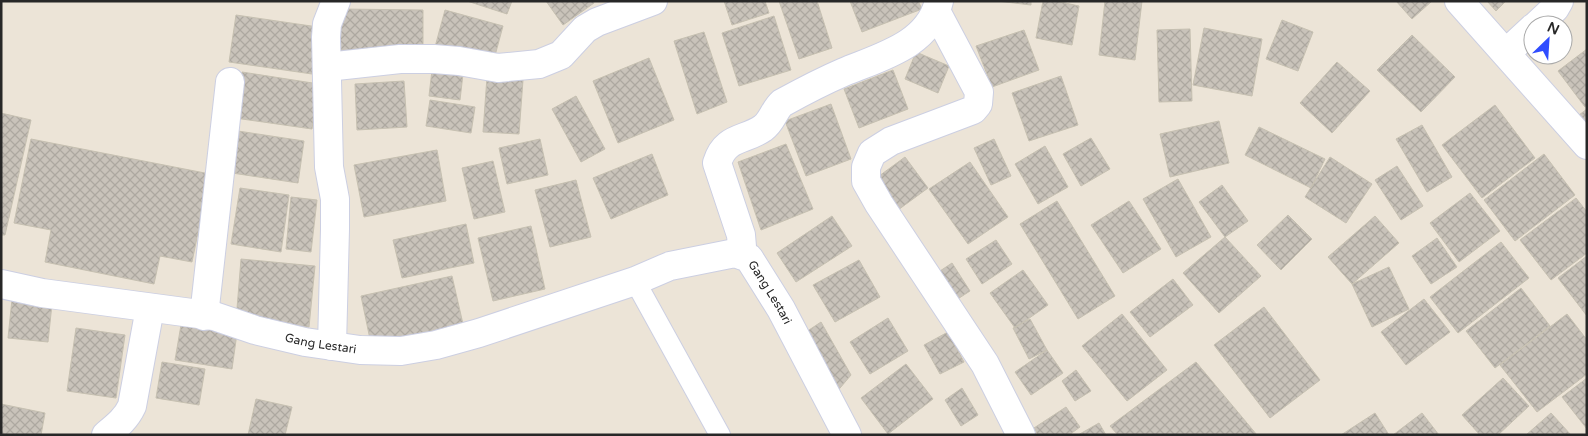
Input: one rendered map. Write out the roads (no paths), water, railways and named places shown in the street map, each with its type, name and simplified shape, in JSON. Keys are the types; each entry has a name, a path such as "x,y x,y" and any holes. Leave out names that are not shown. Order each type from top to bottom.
{"street":[{"path":"332,346 335,198 330,167 327,24 336,1"},
{"path":"327,67 400,59 459,61 498,68 539,64 561,55 585,28 653,1"},
{"path":"1459,1 1587,145"},
{"path":"1548,15 1559,1"},
{"path":"742,255 741,235 717,163 724,149 731,143 762,130 782,103 843,72 895,51 922,31 937,6"},
{"path":"937,6 980,92 978,104 973,110 891,141 872,153 866,167 866,181 879,204 985,364 1021,435"},
{"path":"1506,53 1523,37"},
{"path":"204,316 230,82"},
{"name":"Gang Lestari","path":"1,284 42,293 214,316 291,339 332,346 360,350 400,351 436,345 479,332 635,281 670,266 735,252 749,258 781,309 847,435"},
{"path":"106,435 128,416 132,406 150,308"}],"lane":[{"path":"635,281 720,435"}]}
